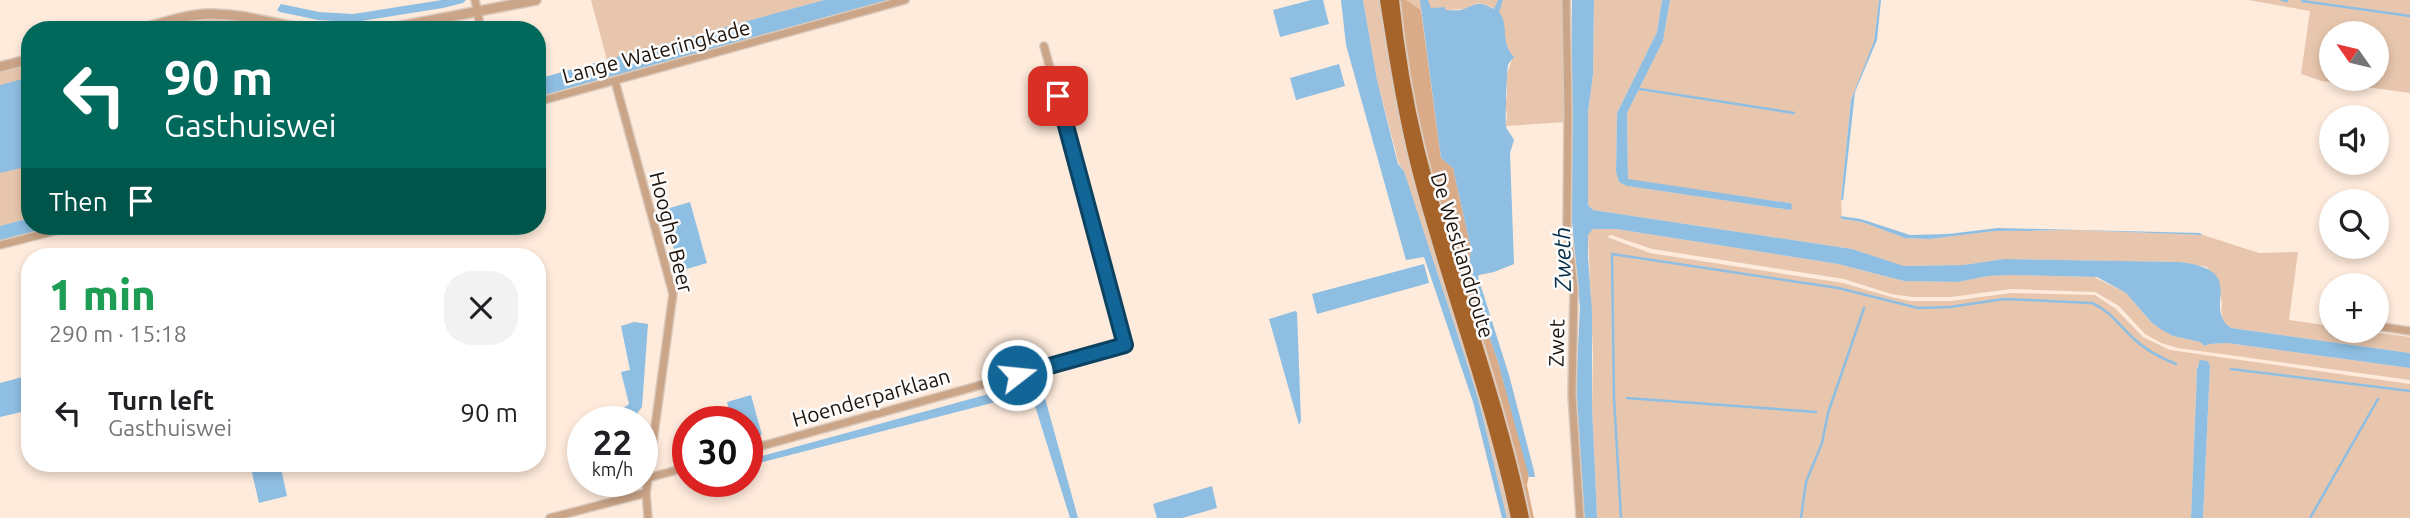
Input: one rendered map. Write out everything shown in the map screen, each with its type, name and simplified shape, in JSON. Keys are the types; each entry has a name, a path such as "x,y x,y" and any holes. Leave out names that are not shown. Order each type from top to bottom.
{"main road":[{"name":"De Westlandroute","path":"1385,0 1401,98 1415,162 1483,388 1516,518"},
{"name":"De Westlandroute","path":"1394,0 1401,58 1419,148 1494,397 1524,518"}],"street":[{"path":"475,0 477,16"},
{"path":"443,21 477,16 536,0"},
{"name":"Lange Wateringkade","path":"546,100 905,0"},
{"name":"Zwet","path":"1566,0 1567,228 1574,288 1572,395 1580,518"},
{"path":"168,21 208,14 266,21"},
{"name":"Hoenderparklaan","path":"763,446 1125,345 1044,46"},
{"path":"0,67 21,61"},
{"name":"Hooghe Beer","path":"615,81 673,295 658,406"},
{"path":"0,246 41,235"},
{"path":"2389,328 2410,331"},
{"path":"550,518 631,497"},
{"name":"Hooghe Beer","path":"646,497 648,518"}],"shaded area":[{"path":"591,0 824,0 607,60"},
{"path":"1363,0 1381,0 1406,148 1489,425 1513,518 1507,518 1478,397 1404,171 1399,164 1377,80"},
{"path":"1400,0 1406,0 1421,10 1441,158 1453,168 1471,249 1469,267 1473,289 1498,362 1520,440 1529,475 1527,485 1534,518 1530,518 1496,382 1430,171 1412,90"},
{"path":"1406,0 1563,0 1566,122 1506,126 1504,103 1507,97 1507,74 1513,56 1496,11 1477,3 1465,9 1445,10 1444,7 1421,10"},
{"path":"1594,0 1662,0 1657,32 1617,113 1616,172 1619,182 1628,186 1791,210 1789,203 1628,180 1627,113 1663,41 1670,0 1879,0 1874,41 1851,100 1841,199 1842,219 1862,222 1905,238 1929,239 1994,231 2076,230 2203,235 2259,253 2298,252 2289,320 2319,324 2319,340 2231,328 2222,317 2220,294 2207,267 2181,262 2004,259 1963,265 1903,266 1852,249 1593,210 1588,205 1588,112 1593,75"},
{"path":"2248,0 2410,0 2410,93 2389,90 2389,21 2319,21 2319,80 2301,74 2310,11"},
{"path":"234,20 239,21 196,21"},
{"path":"21,66 21,220 0,226 0,72"},
{"path":"1595,228 1838,264 1904,281 1958,282 2011,275 2094,277 2126,293 2152,323 2173,336 2206,346 2227,343 2410,368 2410,380 2178,348 2145,334 2119,306 2095,292 2011,289 1951,297 1912,297 1891,294 1844,279 1652,249 1611,235 1607,237 1650,253 1843,283 1911,301 1951,301 2011,293 2095,295 2116,309 2143,337 2170,350 2410,384 2410,518 2203,518 2210,366 2208,361 2197,366 2191,518 1597,518 1588,232"},
{"path":"2389,334 2410,337 2410,353 2338,343 2389,343"}],"water":[{"path":"442,0 466,0 443,8 361,21 318,20 277,10 281,4 319,12 353,14"},
{"path":"824,0 891,0 546,95 546,77"},
{"path":"1311,0 1323,0 1329,24 1280,37 1273,10"},
{"path":"1341,0 1363,0 1377,80 1398,164 1404,171 1478,397 1507,518 1502,518 1473,402 1424,257 1406,260 1346,45"},
{"path":"1420,0 1428,0 1431,8 1462,10 1479,4 1494,9 1498,0 1503,0 1499,12 1504,23 1507,45 1514,57 1508,65 1506,115 1507,128 1514,140 1510,153 1514,264 1478,277 1509,375 1535,477 1529,477 1498,362 1473,289 1469,267 1471,249 1453,168 1441,158"},
{"path":"1572,0 1594,0 1593,75 1588,112 1588,205 1593,210 1852,249 1904,266 1963,265 2004,259 2181,262 2214,273 2221,290 2220,310 2223,320 2231,328 2319,340 2319,343 2338,343 2410,353 2410,368 2227,343 2205,346 2162,330 2152,323 2126,293 2097,277 2011,275 1958,282 1904,281 1838,264 1616,229 1593,229 1588,235 1588,257 1592,312 1592,406 1597,518 1582,518 1576,389 1580,307 1570,200"},
{"path":"1662,0 1670,0 1663,41 1627,113 1628,179 1789,203 1792,204 1791,210 1627,186 1619,182 1616,172 1617,113 1657,32"},
{"path":"1879,0 1877,40 1855,92 1843,201 1841,199 1851,100 1874,41"},
{"path":"1339,64 1345,86 1296,100 1290,78"},
{"path":"21,79 21,168 0,173 0,85"},
{"path":"690,202 707,263 680,271 663,210"},
{"path":"1840,216 1861,219 1910,235 1998,228 2200,233 2203,235 2076,230 1995,231 1929,239 1905,238 1862,222 1842,219"},
{"path":"21,220 21,235 29,235 0,243 0,226"},
{"path":"1424,264 1429,283 1317,314 1312,294"},
{"path":"1295,311 1301,421 1299,425 1269,319"},
{"path":"634,322 648,324 642,406 626,406 629,404 621,372 630,370 621,326"},
{"path":"2200,360 2208,361 2210,366 2203,518 2191,518 2197,369"},
{"path":"21,377 21,412 0,417 0,383"},
{"path":"1040,380 1078,518 1070,518 1031,393 763,462 763,456"},
{"path":"751,395 754,406 728,406 727,402"},
{"path":"252,472 282,472 287,496 259,503"},
{"path":"1212,486 1217,508 1182,518 1157,518 1153,504"}],"waterway":[{"path":"2282,0 2287,1"},
{"path":"2302,1 2410,16"},
{"path":"1640,89 1794,113"},
{"path":"1621,518 1614,398 1612,254 1838,288 1918,308 1950,307 2004,299 2092,303 2109,314 2143,346 2176,364"},
{"path":"1801,518 1806,482 1822,443 1828,413 1864,308"},
{"path":"2231,369 2410,391"},
{"path":"1627,398 1816,412"},
{"path":"2310,518 2378,399"}],"route":[{"path":"1017,375 1125,345 1058,96"}],"water label":[{"name":"Zweth","path":"1562,259"}]}
